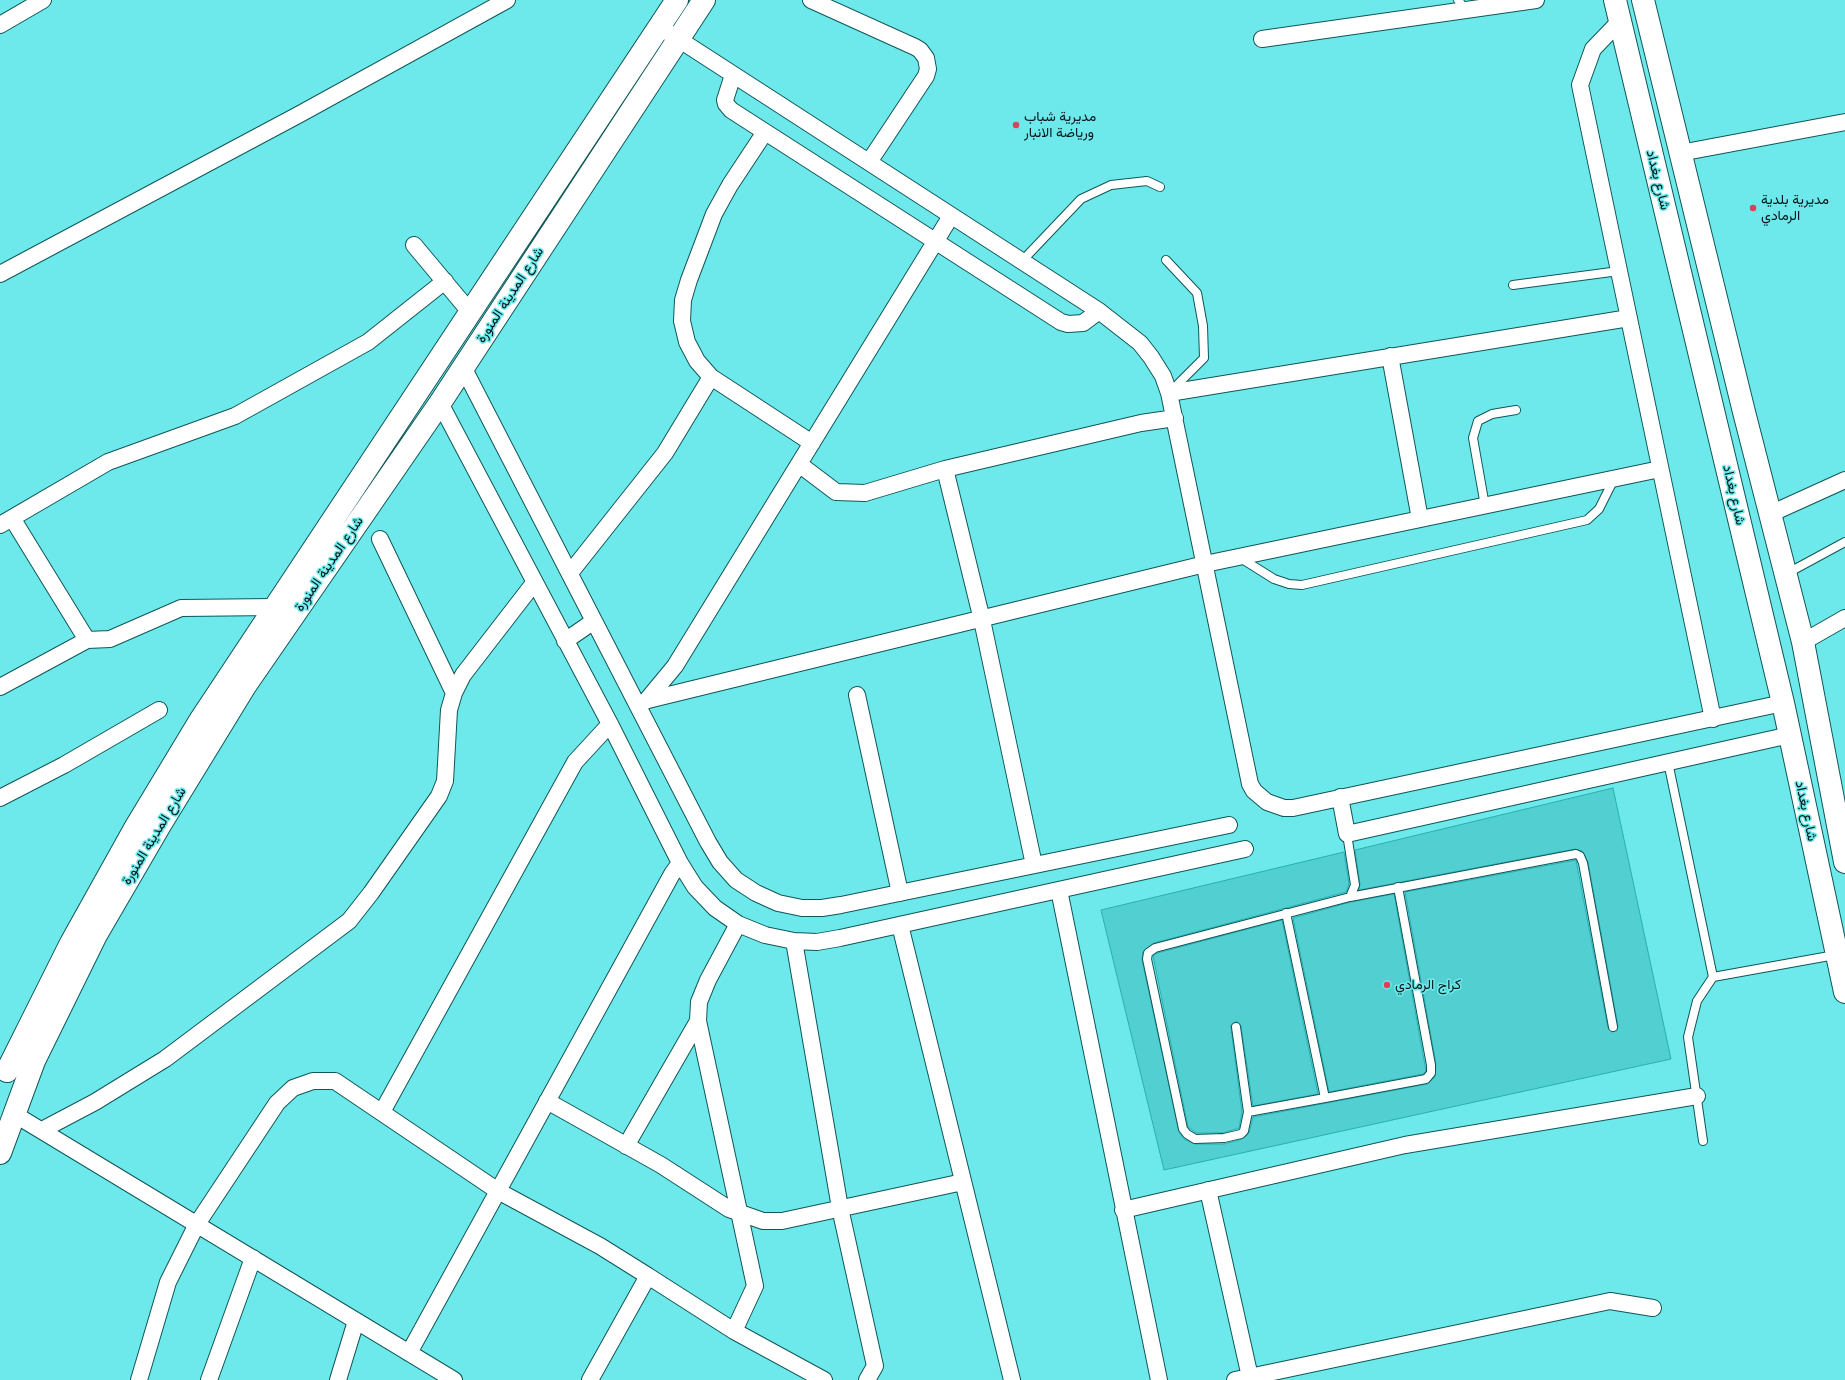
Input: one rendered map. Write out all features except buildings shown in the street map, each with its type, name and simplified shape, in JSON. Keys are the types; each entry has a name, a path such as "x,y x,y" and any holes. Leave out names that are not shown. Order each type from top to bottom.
{"main road":[{"name":"شارع المدينة المنورة","path":"3,1069 134,830 201,719 677,0"},
{"name":"شارع المدينة المنورة","path":"0,1152 34,1061 96,935 160,825 246,686 440,403 677,39 704,0"},
{"name":"شارع بغداد","path":"1616,0 1783,703 1845,992"},
{"name":"شارع بغداد","path":"1642,0 1744,412 1803,642 1845,862"},
{"path":"1716,419 1744,412"},
{"path":"375,457 392,471"},
{"path":"3,1069 27,1079"}],"street":[{"path":"0,25 43,0"},
{"path":"0,274 300,114 507,0"},
{"path":"811,0 915,47 920,50 926,58 928,69 926,76 869,162"},
{"path":"1262,39 1462,5 1536,0"},
{"path":"1620,21 1593,49 1580,85 1713,719"},
{"path":"660,27 1100,311 1140,343 1163,376 1169,393 1250,784 1254,791 1267,802 1284,808 1293,808 1783,703"},
{"path":"733,75 725,95 726,104 731,110 765,132 1061,322 1075,324 1083,323 1100,311"},
{"path":"1680,153 1845,122"},
{"path":"765,132 730,185 714,214 683,300 682,321 687,342 697,361 711,377 812,443"},
{"path":"644,704 675,666 951,216"},
{"path":"414,245 470,312"},
{"path":"87,640 6,521 108,462 235,416 368,342 444,281"},
{"path":"1169,393 1629,318"},
{"path":"1390,356 1420,519"},
{"path":"463,367 594,621 644,704 712,848 720,862 736,880 756,893 778,903 802,908 822,908 1228,825"},
{"path":"570,574 666,453 711,377"},
{"path":"440,403 610,724 680,863 700,892 715,908 738,924 765,935 794,941 817,942 1245,849"},
{"path":"799,464 836,492 865,493 945,469 1141,422 1175,418"},
{"path":"945,469 982,620 1034,865"},
{"path":"644,704 1205,564 1660,469"},
{"path":"1770,514 1845,480"},
{"path":"380,539 454,693"},
{"path":"42,1130 95,1102 165,1059 349,920 371,893 439,796 445,782 449,710 454,693 463,676 534,583"},
{"path":"0,687 87,640 110,639 181,608 275,607"},
{"path":"1803,642 1845,618"},
{"path":"565,641 594,621"},
{"path":"857,695 900,893"},
{"path":"0,798 64,765 159,710"},
{"path":"382,1112 575,762 610,724"},
{"path":"1340,797 1347,834 1790,735"},
{"path":"409,1353 672,874 680,863"},
{"path":"1059,890 1123,1210 1159,1380"},
{"path":"734,1331 755,1286 698,1021 699,1002 708,980 738,924"},
{"path":"900,925 1012,1380"},
{"path":"794,941 840,1208 875,1366 867,1380"},
{"path":"626,1146 698,1021"},
{"path":"139,1380 168,1282 197,1224 277,1103 293,1088 313,1081 335,1081 498,1191 600,1246 734,1331 824,1380"},
{"path":"1123,1210 1405,1145 1697,1096"},
{"path":"547,1101 661,1165 729,1209 763,1221 782,1221 963,1182"},
{"path":"14,1114 454,1380"},
{"path":"1208,1190 1242,1378 1610,1301 1653,1308"},
{"path":"209,1380 253,1258"},
{"path":"590,1380 648,1276"},
{"path":"338,1380 356,1321"}],"lane":[{"path":"1022,261 1080,199 1110,185 1147,181 1160,187"},
{"path":"1166,260 1197,293 1203,326 1204,358 1169,393"},
{"path":"1513,285 1619,271"},
{"path":"1485,506 1473,438 1478,421 1492,414 1516,410"},
{"path":"1238,557 1274,579 1289,584 1302,585 1587,520 1599,509 1614,479"},
{"path":"1786,574 1845,542"},
{"path":"1668,762 1713,977 1697,1001 1688,1036 1703,1141"},
{"path":"1347,834 1356,885 1350,897"},
{"path":"1236,1027 1248,1112 1244,1131 1241,1134 1224,1138 1195,1139 1187,1134 1183,1129 1146,959 1148,953 1155,948 1350,897 1568,854 1576,854 1580,856 1583,863 1613,1027"},
{"path":"1248,1112 1426,1079 1431,1074 1431,1065 1398,887"},
{"path":"1286,913 1325,1098"},
{"path":"1713,977 1836,954"}],"place":[{"name":"مديرية شباب ورياضة الانبار","path":"1016,125"},
{"name":"مديرية بلدية الرمادي","path":"1753,208"},
{"name":"كراج الرمادي","path":"1387,985"}]}
